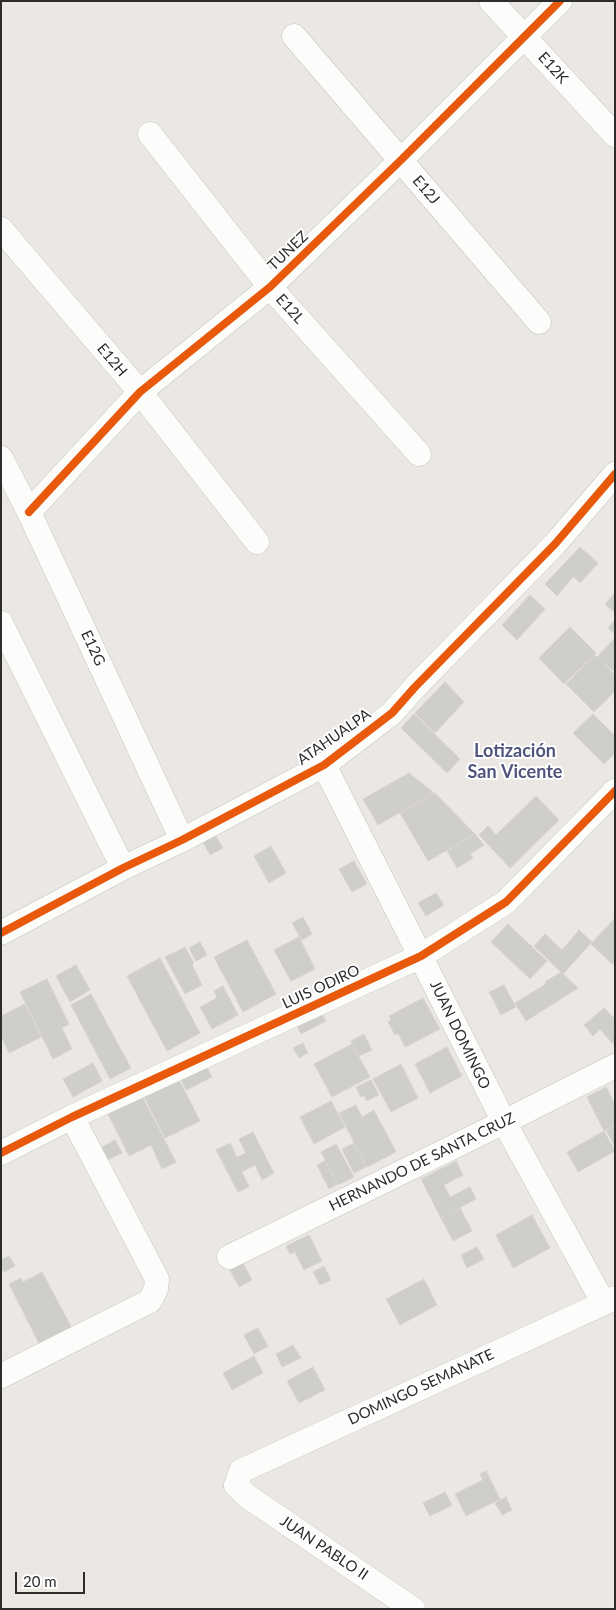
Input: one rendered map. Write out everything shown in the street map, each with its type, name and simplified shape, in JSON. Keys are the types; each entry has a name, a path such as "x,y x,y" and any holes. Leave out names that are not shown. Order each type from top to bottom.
{"street":[{"name":"E12K","path":"492,1 615,135"},
{"name":"TUNEZ","path":"29,512 140,392 270,287 560,1"},
{"name":"E12J","path":"294,36 539,322"},
{"name":"E12L","path":"150,134 270,287 419,454"},
{"name":"E12H","path":"1,228 140,392 257,542"},
{"name":"E12G","path":"1,458 29,512 182,840"},
{"name":"ATAHUALPA","path":"1,933 122,868 182,840 324,765 392,713 555,544 615,474"},
{"path":"1,623 122,868"},
{"name":"JUAN DOMINGO","path":"324,765 504,1122 609,1300"},
{"name":"LUIS ODIRO","path":"1,1153 72,1117 421,956 506,902 615,791"},
{"name":"HERNANDO DE SANTA CRUZ","path":"229,1257 615,1066"},
{"path":"1,1376 150,1301 156,1290 157,1279 72,1117"},
{"name":"DOMINGO SEMANATE","path":"236,1485 241,1471 609,1300"},
{"name":"JUAN PABLO II","path":"236,1485 247,1496 413,1609"}],"building":[{"path":"580,547 598,563 580,583 562,566"},
{"path":"562,566 573,577 557,596 545,584"},
{"path":"615,594 615,613 605,604"},
{"path":"530,595 545,609 517,640 502,625"},
{"path":"615,620 615,634 608,628"},
{"path":"570,627 596,653 564,684 539,658"},
{"path":"615,638 615,670 613,671 597,657"},
{"path":"595,655 615,675 615,691 594,712 566,684"},
{"path":"445,682 464,702 435,733 415,713"},
{"path":"414,714 460,759 447,773 401,728"},
{"path":"593,714 615,736 615,753 604,764 573,733"},
{"path":"409,773 434,793 378,825 363,799"},
{"path":"435,793 475,834 428,861 400,813"},
{"path":"536,796 559,820 510,868 479,835 488,826 496,835"},
{"path":"475,834 484,845 470,854 473,858 457,868 447,851"},
{"path":"215,835 223,848 210,855 203,842"},
{"path":"271,846 286,873 269,883 254,856"},
{"path":"354,861 367,884 352,892 339,869"},
{"path":"436,893 444,905 426,916 418,903"},
{"path":"303,917 312,934 302,940 292,923"},
{"path":"615,918 615,961 612,964 591,944"},
{"path":"508,924 547,961 530,979 491,942"},
{"path":"579,930 592,942 563,974 534,946 545,934 562,950"},
{"path":"299,937 315,969 291,981 274,950"},
{"path":"247,940 276,994 243,1012 214,957"},
{"path":"200,942 207,955 196,961 189,948"},
{"path":"185,947 194,963 192,965 202,985 185,994 165,957"},
{"path":"160,958 200,1033 167,1051 127,976"},
{"path":"76,965 90,990 70,1002 56,976"},
{"path":"561,972 578,988 526,1021 515,1003 546,984 545,982"},
{"path":"47,979 69,1024 62,1028 72,1049 53,1059 20,992"},
{"path":"504,985 516,1007 501,1015 489,992"},
{"path":"223,986 238,1015 212,1029 200,1007 217,998 214,991"},
{"path":"91,994 131,1068 110,1079 71,1005"},
{"path":"423,998 440,1029 405,1047 398,1033 395,1035 388,1022 391,1020 389,1016"},
{"path":"25,1004 41,1037 9,1053 1,1036 1,1016"},
{"path":"319,1008 326,1021 301,1034 294,1021"},
{"path":"604,1008 615,1019 615,1043 613,1044 600,1029 593,1036 584,1025"},
{"path":"364,1034 372,1050 359,1056 351,1041"},
{"path":"303,1043 308,1053 299,1058 293,1048"},
{"path":"352,1044 370,1077 332,1097 314,1064"},
{"path":"447,1047 462,1076 430,1093 415,1064"},
{"path":"204,1061 212,1077 186,1090 179,1075"},
{"path":"93,1063 102,1081 73,1097 63,1079"},
{"path":"401,1064 418,1098 391,1112 373,1079"},
{"path":"176,1074 200,1121 165,1138 141,1091"},
{"path":"371,1080 379,1095 367,1101 364,1095 361,1097 356,1087"},
{"path":"606,1087 615,1104 615,1125 604,1131 587,1097"},
{"path":"142,1096 176,1162 162,1169 151,1145 129,1156 108,1114"},
{"path":"331,1101 345,1127 314,1144 300,1117"},
{"path":"356,1105 362,1117 374,1110 396,1152 367,1167 339,1113"},
{"path":"615,1126 615,1147 606,1130"},
{"path":"604,1131 615,1151 578,1172 567,1152"},
{"path":"253,1132 274,1173 262,1180 255,1165 242,1172 249,1187 238,1192 216,1150 230,1143 237,1157 246,1153 239,1139"},
{"path":"115,1140 122,1153 104,1162 98,1149"},
{"path":"354,1143 366,1167 354,1173 342,1149"},
{"path":"336,1144 354,1177 338,1185 321,1152"},
{"path":"325,1161 337,1184 329,1189 317,1165"},
{"path":"456,1161 463,1175 444,1185 450,1197 470,1187 476,1199 441,1218 421,1179"},
{"path":"460,1208 472,1231 453,1241 441,1218"},
{"path":"532,1215 550,1248 513,1268 496,1235"},
{"path":"309,1235 322,1261 304,1270 295,1252 290,1254 286,1246"},
{"path":"477,1247 484,1259 467,1268 461,1255"},
{"path":"9,1256 15,1266 4,1272 1,1267 1,1260"},
{"path":"243,1263 252,1280 239,1287 230,1270"},
{"path":"324,1266 331,1280 320,1285 313,1272"},
{"path":"42,1272 76,1336 44,1353 9,1284 21,1278 23,1282"},
{"path":"424,1279 437,1305 400,1325 386,1299"},
{"path":"258,1328 268,1346 254,1354 244,1335"},
{"path":"293,1345 301,1358 282,1367 276,1354"},
{"path":"254,1356 263,1373 232,1390 223,1373"},
{"path":"313,1367 325,1390 299,1403 287,1381"},
{"path":"486,1471 500,1499 466,1516 455,1494 483,1480 480,1474"},
{"path":"445,1492 452,1505 430,1516 423,1503"},
{"path":"506,1497 512,1510 502,1515 495,1503"}],"cycle path":[{"path":"29,512 140,392 270,287 400,161 560,1"},
{"path":"1,933 324,765 392,713 555,544 615,474"},
{"path":"1,1153 72,1117 421,956 506,902 615,791"}],"district":[{"name":"Lotización San Vicente","path":"515,761"}]}
